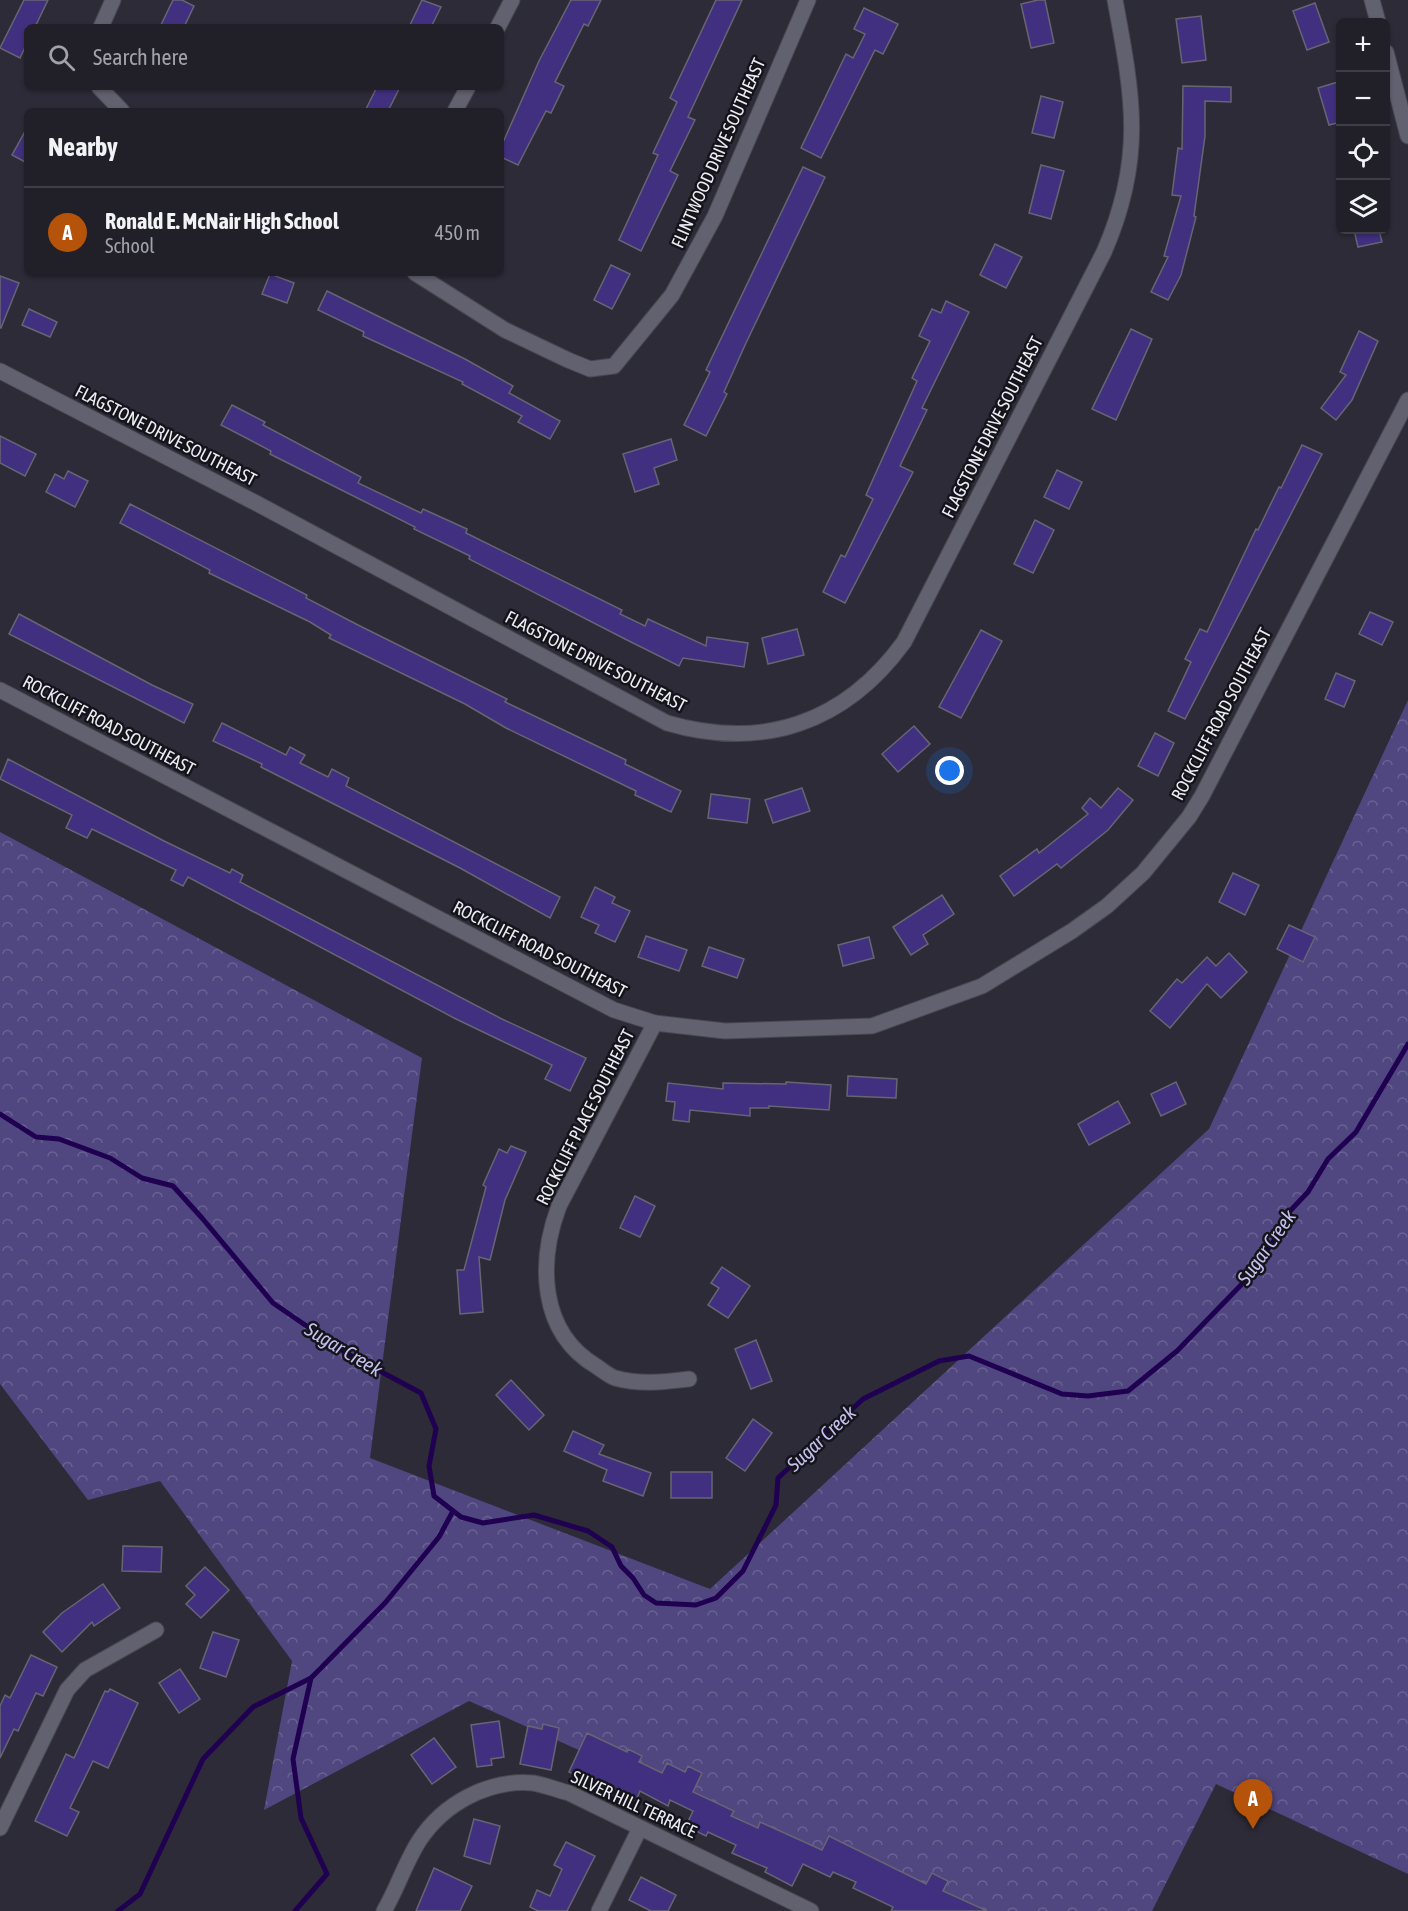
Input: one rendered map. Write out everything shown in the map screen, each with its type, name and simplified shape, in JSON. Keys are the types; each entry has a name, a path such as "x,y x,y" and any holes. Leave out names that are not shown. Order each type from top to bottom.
{"street":[{"path":"102,24 113,0"},
{"path":"500,24 512,0"},
{"name":"FLINTWOOD DRIVE SOUTHEAST","path":"420,276 505,330 568,360 590,369 614,366 672,295 715,216 808,0"},
{"name":"FLAGSTONE DRIVE SOUTHEAST","path":"0,371 256,503 667,723 717,734 741,735 789,728 827,712 854,695 873,680 904,642 1104,252 1122,207 1134,135 1131,86 1115,0"},
{"path":"1372,0 1377,18"},
{"path":"1390,67 1408,136"},
{"path":"102,90 119,108"},
{"path":"457,108 466,90"},
{"name":"ROCKCLIFF ROAD SOUTHEAST","path":"0,690 614,1010 655,1023 725,1031 872,1026 982,986 1072,931 1107,906 1159,855 1202,796 1408,400"},
{"name":"ROCKCLIFF PLACE SOUTHEAST","path":"655,1023 559,1206 546,1253 545,1277 549,1301 561,1335 582,1358 614,1378 652,1383 689,1379"},
{"path":"0,1828 67,1690 85,1670 156,1630"},
{"name":"SILVER HILL TERRACE","path":"384,1911 419,1841 440,1814 468,1795 503,1785 533,1783 569,1793 808,1910"},
{"path":"599,1911 640,1828"}],"green space":[{"path":"1408,700 1408,1874 1216,1784 1152,1911 940,1911 469,1701 264,1810 292,1661 160,1481 88,1500 0,1384 0,832 422,1058 370,1458 710,1589 1209,1129"}],"building":[{"path":"24,0 48,0 36,24 24,24 24,49 20,58 0,48"},
{"path":"173,0 182,0 194,6 185,24 161,24"},
{"path":"422,0 441,7 432,24 410,24"},
{"path":"571,0 601,0 588,26 584,24 555,82 564,86 551,113 546,111 518,165 504,158 504,140 539,61"},
{"path":"716,0 742,0 688,117 695,120 670,171 678,175 641,251 619,240 658,155 653,153 677,102 670,98"},
{"path":"1045,0 1054,43 1031,48 1021,4"},
{"path":"1315,3 1329,42 1307,50 1293,11"},
{"path":"864,8 898,24 883,54 875,50 821,158 801,148 846,54 853,58 865,34 854,29"},
{"path":"1201,16 1206,60 1182,63 1176,19"},
{"path":"1336,83 1336,123 1329,125 1318,88"},
{"path":"1183,86 1231,87 1231,102 1205,101 1205,136 1194,216 1196,217 1181,275 1168,300 1151,292 1168,257 1164,256 1181,196 1172,195 1178,148 1182,149"},
{"path":"376,90 398,90 390,108 366,108"},
{"path":"1041,96 1063,102 1054,138 1032,133"},
{"path":"24,133 24,161 12,155"},
{"path":"1041,165 1064,171 1051,219 1029,213"},
{"path":"803,167 825,177 746,343 724,392 727,394 706,436 684,425 710,372 706,370"},
{"path":"1355,234 1380,234 1382,242 1358,247"},
{"path":"995,244 1022,257 1006,288 980,275"},
{"path":"611,265 630,274 612,309 594,300"},
{"path":"0,276 19,283 1,328 0,328"},
{"path":"269,276 294,283 287,303 262,294"},
{"path":"327,291 465,359 513,386 509,393 560,421 550,439 518,422 522,416 462,384 463,382 363,336 364,332 318,310"},
{"path":"946,301 969,312 922,408 927,410 900,466 913,472 845,603 823,592 841,555 845,557 873,499 866,495 917,381 912,378 930,341 919,336 932,309 941,313"},
{"path":"29,309 57,322 50,337 22,325"},
{"path":"1131,329 1152,339 1116,420 1092,409"},
{"path":"1359,331 1378,341 1352,400 1336,420 1321,408 1346,375 1340,372"},
{"path":"232,405 265,422 263,425 361,477 358,483 421,513 423,509 467,529 466,533 622,610 620,614 645,626 648,619 706,646 707,637 748,643 744,667 683,658 679,666 625,639 469,559 470,556 414,529 415,527 270,454 271,451 221,425"},
{"path":"0,436 36,454 25,476 0,463"},
{"path":"671,439 677,460 654,468 659,484 635,492 623,454"},
{"path":"1302,445 1322,454 1185,719 1168,711 1191,662 1185,659 1200,629 1207,632 1256,529 1258,530 1279,487 1281,488"},
{"path":"1057,470 1082,482 1069,509 1044,497"},
{"path":"68,471 88,481 75,507 46,492 55,474 64,479"},
{"path":"130,504 307,595 306,598 358,625 507,699 505,702 626,760 625,764 681,791 671,812 635,795 636,791 506,728 465,704 329,638 331,635 310,622 209,573 210,570 120,523"},
{"path":"1035,520 1054,530 1033,573 1014,564"},
{"path":"1370,612 1393,622 1382,645 1359,634"},
{"path":"19,614 152,685 193,704 184,723 9,634"},
{"path":"797,629 804,655 768,664 762,638"},
{"path":"981,630 1002,641 961,718 939,707"},
{"path":"1336,673 1355,681 1344,707 1325,699"},
{"path":"222,723 286,755 290,747 305,755 300,763 328,777 332,769 349,778 346,786 560,897 550,918 460,868 261,767 262,764 213,741"},
{"path":"914,726 930,744 898,772 882,754"},
{"path":"1155,733 1174,743 1158,776 1138,766"},
{"path":"8,759 164,841 230,873 232,869 243,875 240,882 502,1019 586,1058 570,1091 545,1079 552,1065 456,1019 188,877 183,886 171,880 176,870 92,829 87,838 66,828 72,815 0,779"},
{"path":"802,788 810,811 773,823 765,800"},
{"path":"1118,788 1133,800 1108,830 1061,868 1057,864 1014,896 1000,876 1037,849 1039,853 1088,814 1082,808 1090,798 1101,808"},
{"path":"711,794 750,799 747,823 708,818"},
{"path":"1233,873 1259,885 1245,915 1219,902"},
{"path":"595,887 615,897 612,903 630,911 615,942 595,933 599,925 581,917"},
{"path":"942,895 954,914 923,935 928,944 911,955 893,927"},
{"path":"1289,925 1315,937 1303,962 1277,949"},
{"path":"646,936 687,950 679,971 638,957"},
{"path":"869,937 874,958 843,966 838,945"},
{"path":"709,947 744,959 737,978 702,966"},
{"path":"1229,953 1247,972 1221,998 1207,984 1170,1028 1150,1011 1177,979 1182,983 1207,957 1216,966"},
{"path":"848,1076 897,1079 896,1098 847,1096"},
{"path":"786,1082 831,1085 829,1110 769,1106 769,1108 750,1108 750,1116 690,1110 689,1122 673,1120 675,1102 666,1101 668,1083 723,1089 723,1083 786,1084"},
{"path":"1176,1082 1186,1104 1161,1116 1151,1094"},
{"path":"1118,1101 1130,1123 1089,1145 1078,1124"},
{"path":"511,1146 526,1152 505,1200 490,1260 479,1257 483,1312 460,1314 457,1270 464,1270 486,1187 483,1185 499,1149 507,1153"},
{"path":"635,1196 655,1206 640,1237 620,1228"},
{"path":"722,1267 750,1286 728,1318 708,1305 719,1288 711,1283"},
{"path":"756,1340 772,1381 751,1389 735,1349"},
{"path":"511,1380 544,1415 529,1430 496,1395"},
{"path":"753,1419 772,1433 745,1471 726,1458"},
{"path":"573,1431 604,1445 599,1454 651,1473 643,1496 603,1481 607,1470 564,1451"},
{"path":"671,1472 712,1472 712,1498 671,1498"},
{"path":"123,1546 162,1547 161,1572 122,1571"},
{"path":"205,1567 229,1590 201,1618 186,1604 195,1595 186,1586"},
{"path":"103,1584 120,1608 94,1626 92,1622 62,1652 43,1632 62,1613"},
{"path":"213,1632 239,1640 226,1677 200,1668"},
{"path":"31,1655 57,1667 43,1696 36,1693 18,1731 14,1729 0,1758 0,1706 5,1695 10,1698"},
{"path":"180,1669 200,1699 179,1713 159,1683"},
{"path":"110,1689 138,1703 108,1768 93,1761 70,1808 79,1812 67,1836 35,1821 66,1754 74,1758 105,1691 108,1692"},
{"path":"499,1721 504,1757 491,1759 492,1765 477,1767 471,1725"},
{"path":"543,1724 559,1728 551,1770 520,1764 528,1726 542,1729"},
{"path":"587,1733 627,1752 628,1749 642,1756 639,1762 662,1773 667,1763 685,1772 688,1766 702,1773 693,1792 734,1811 731,1816 758,1828 760,1822 822,1850 829,1836 926,1884 932,1873 948,1881 943,1891 987,1911 891,1911 893,1907 853,1888 856,1882 833,1872 830,1877 803,1864 792,1886 765,1872 767,1868 732,1853 736,1845 708,1832 706,1836 686,1826 693,1811 670,1800 668,1806 640,1791 636,1801 621,1794 619,1799 608,1793 609,1791 569,1772"},
{"path":"434,1738 456,1767 432,1784 411,1755"},
{"path":"474,1819 500,1826 490,1864 464,1856"},
{"path":"566,1842 595,1856 567,1911 538,1911 530,1907 537,1890 550,1896 562,1869 554,1865"},
{"path":"434,1868 472,1886 460,1911 416,1911"},
{"path":"641,1877 676,1895 668,1911 651,1911 629,1900"}],"waterway":[{"name":"Sugar Creek","path":"0,1114 36,1137 59,1139 110,1158 142,1178 173,1186 273,1303 346,1353 421,1393 436,1429 429,1466 434,1496 461,1517 483,1523 534,1515 588,1531 612,1547 621,1566 633,1578 644,1595 656,1603 696,1605 716,1598 743,1571 776,1505 778,1478 863,1399 939,1361 969,1356 1062,1394 1088,1396 1128,1391 1177,1351 1241,1285 1273,1242 1289,1212 1308,1192 1328,1159 1356,1132 1408,1044"},
{"path":"118,1911 140,1894 203,1759 253,1707 311,1678 385,1603 439,1537 453,1511"},
{"path":"295,1911 327,1874 301,1818 293,1759 311,1678"}],"place":[{"name":"Ronald E. McNair High School","path":"1253,1829"}]}
